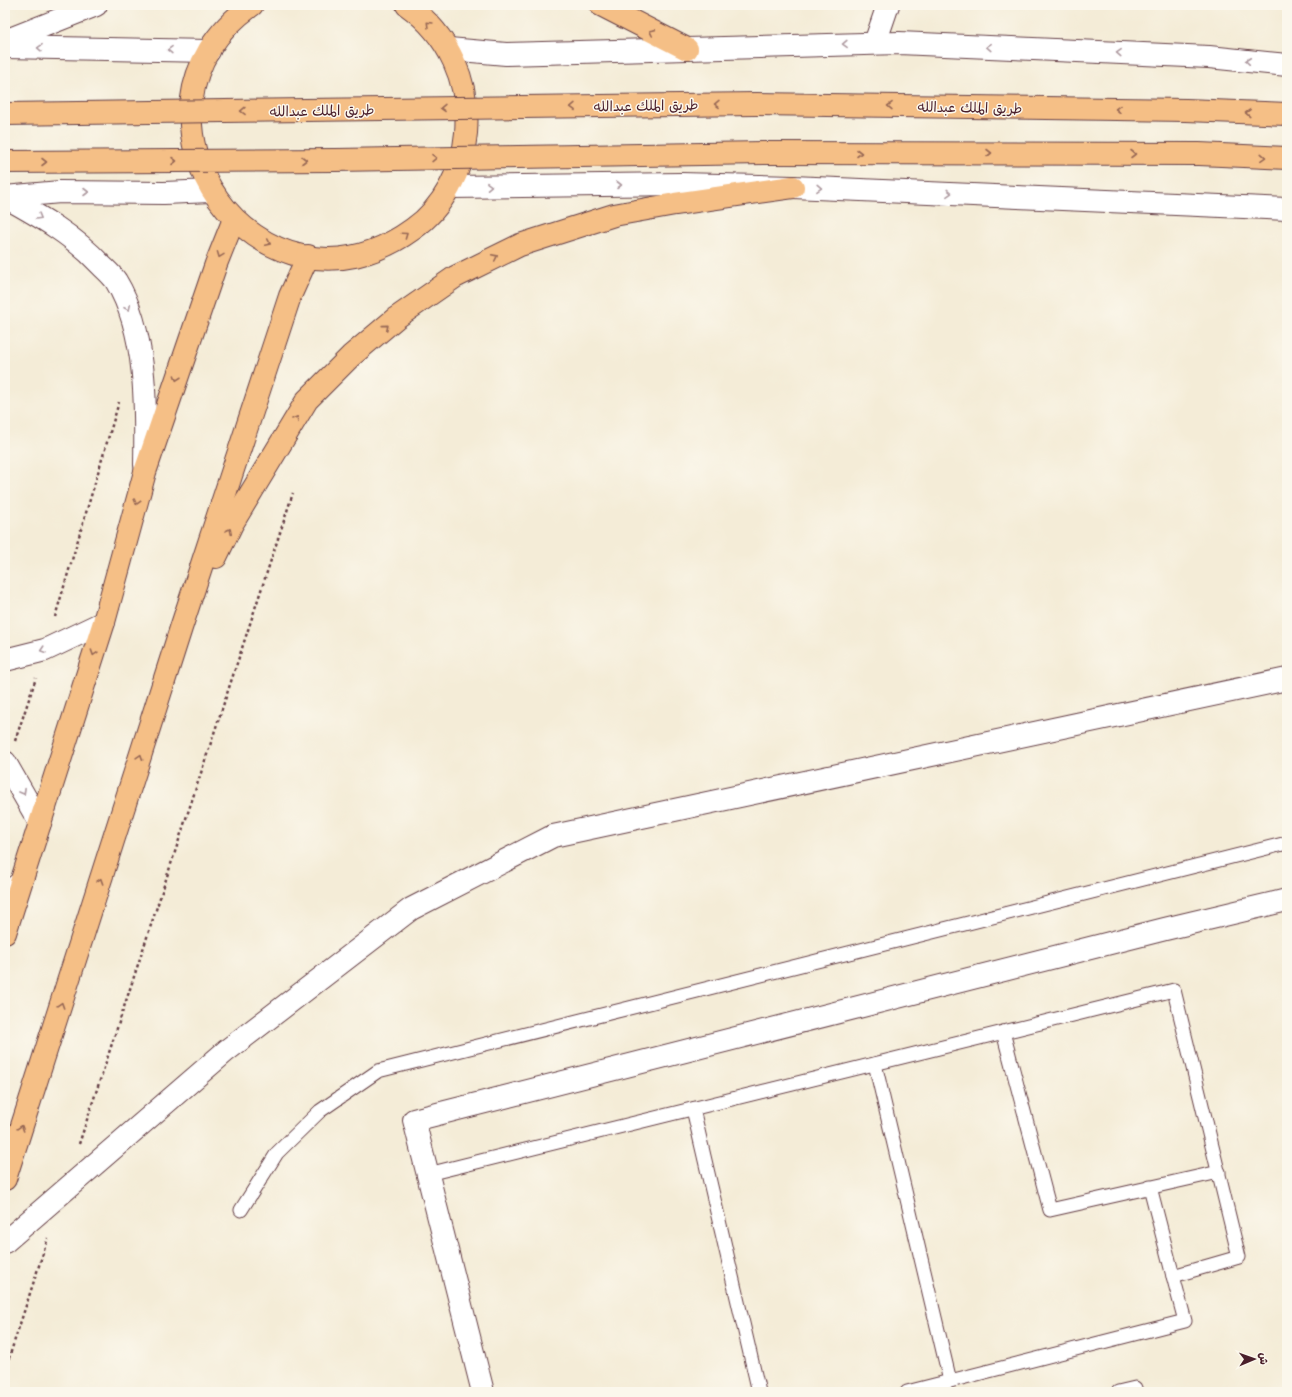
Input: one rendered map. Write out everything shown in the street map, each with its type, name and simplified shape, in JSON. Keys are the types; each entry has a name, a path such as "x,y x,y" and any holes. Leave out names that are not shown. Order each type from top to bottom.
{"main road":[{"path":"252,5 240,13 223,31 209,51 197,79 193,97 191,122 194,146 200,169 211,191 234,219 262,241 284,250 308,256 332,258 356,256 379,249 400,238 420,224 433,211 450,186 460,165 466,141 467,117 465,93 459,70 449,49 435,30 418,13 407,5"},
{"path":"601,5 687,49"},
{"name":"طريق الملك عبدالله","path":"5,114 756,104 1186,110 1287,114"},
{"path":"5,162 336,160 764,153 1200,154 1287,158"},
{"path":"181,628 232,524 307,400 351,356 403,314 455,277 520,245 614,215 675,204 793,187"},
{"path":"5,933 104,622 145,472 214,271 234,219"},
{"path":"5,1179 181,628 290,296 308,256"}],"street":[{"path":"5,41 96,5"},
{"path":"875,43 888,5"},
{"path":"449,49 506,54 899,43 1209,57 1287,65"},
{"path":"5,47 209,51"},
{"path":"450,186 681,184 793,187 1287,209"},
{"path":"5,197 60,192 164,193 211,191"},
{"path":"5,197 68,234 92,255 115,281 134,321 146,400 145,472"},
{"path":"5,660 45,650 104,622"},
{"path":"5,1242 226,1051 411,910 553,836 1287,679"},
{"path":"6,763 40,823"},
{"path":"483,1392 414,1120 1164,928 1287,900"}],"lane":[{"path":"241,1210 277,1153 320,1111 378,1071 1287,843"},
{"path":"5,888 23,875"},
{"path":"428,1174 1174,990 1239,1257 1173,1276"},
{"path":"1003,1032 1050,1210 1219,1172"},
{"path":"875,1064 950,1381"},
{"path":"693,1109 759,1392"},
{"path":"907,1392 1185,1321 1150,1187"},
{"path":"1118,1392 1135,1388 1136,1392"}],"path":[{"path":"6,763 45,650 119,400"},
{"path":"78,1146 293,493"},
{"path":"5,1370 49,1236"}]}
